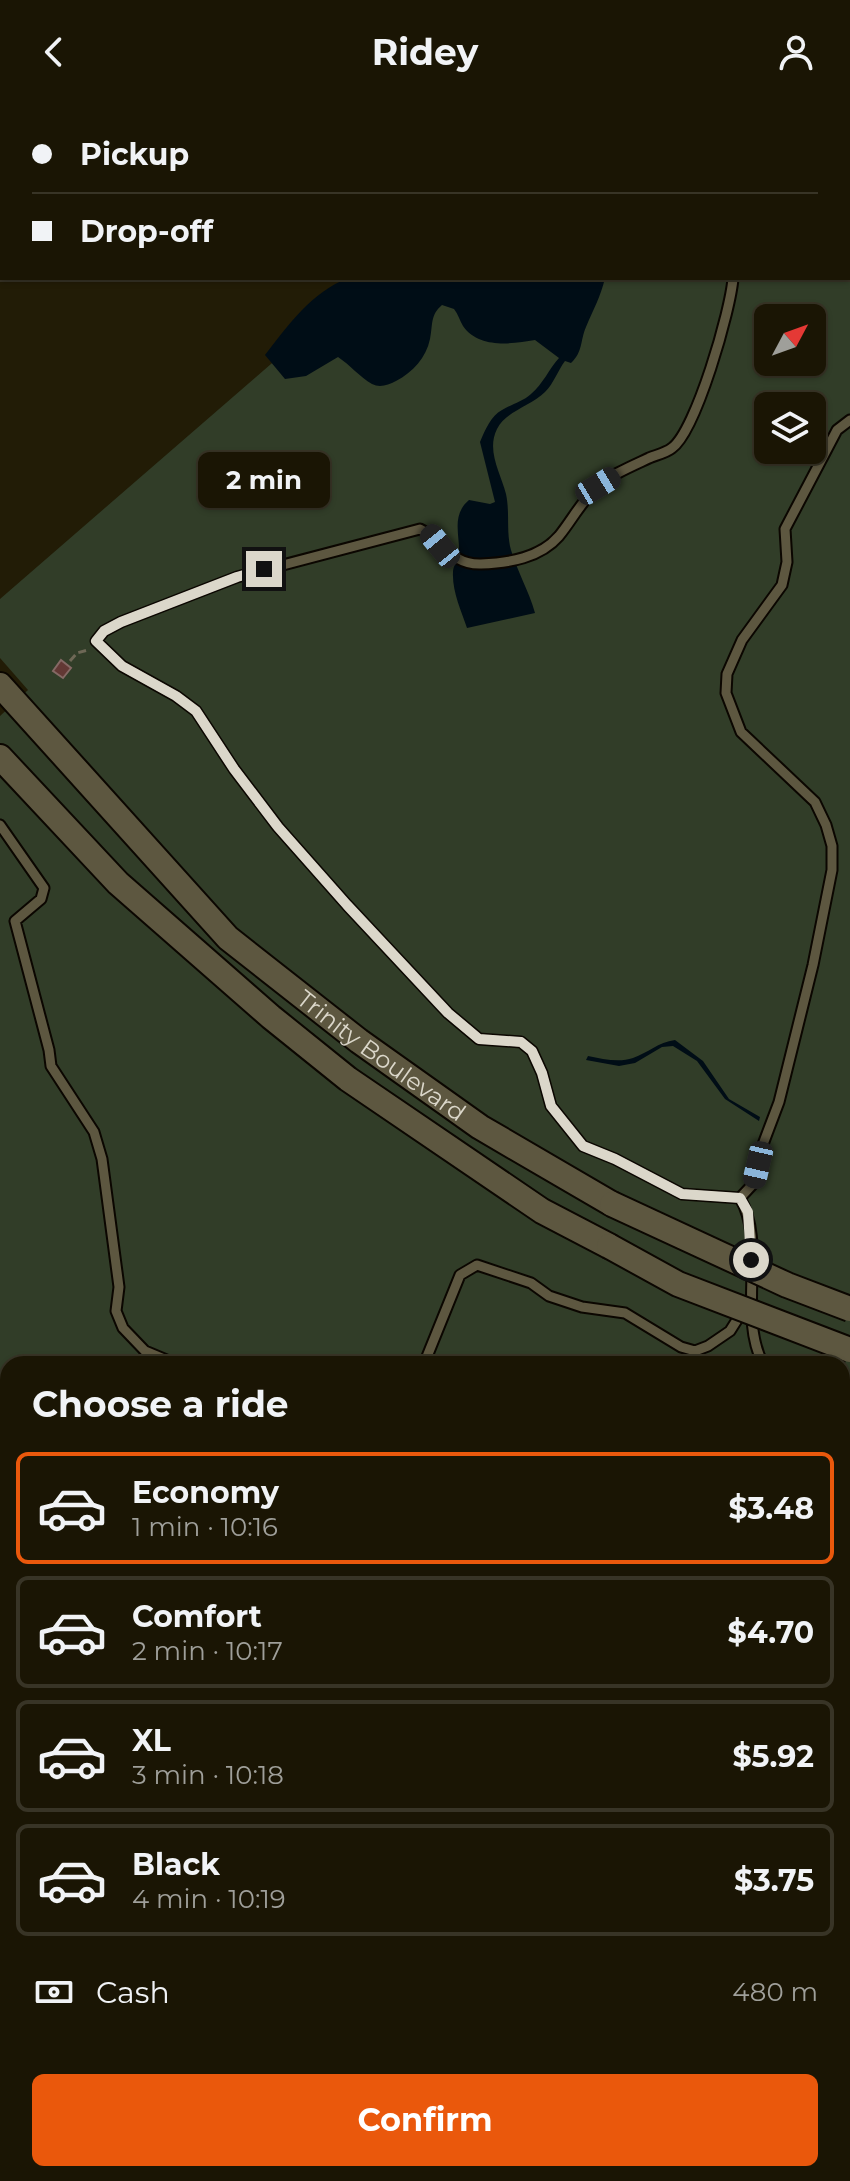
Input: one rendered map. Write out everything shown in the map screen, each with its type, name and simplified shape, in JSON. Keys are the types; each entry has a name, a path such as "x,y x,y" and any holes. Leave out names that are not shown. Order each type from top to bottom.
{"main road":[{"name":"Trinity Boulevard","path":"0,685 228,938 359,1041 480,1127 612,1204 787,1285 850,1309"},
{"name":"Trinity Boulevard","path":"0,757 118,883 271,1017 337,1070 542,1211 678,1284 850,1350"}],"lane":[{"path":"733,280 722,329 687,429 673,448 598,486 561,533 534,556 477,565 449,555 429,533 420,529 237,577 104,631 96,641 122,666 176,696 196,711 234,769 278,827 448,1013 479,1039 521,1042 532,1051 551,1106 583,1146 682,1194 740,1198"},
{"path":"740,1198 753,1184 762,1147 779,1102 813,965 832,870 832,846 815,802 741,732 726,693 727,674 742,640 782,585 787,562 785,529 793,510 837,430 850,420"},
{"path":"0,825 44,888 41,899 15,921 51,1066 94,1132 102,1159 119,1287 116,1311 123,1328 145,1351 157,1356"},
{"path":"740,1198 748,1212 751,1229 751,1300 755,1349 759,1356"},
{"path":"427,1356 460,1275 477,1265 531,1283 560,1300 582,1307 625,1313 681,1347 695,1351 730,1331 751,1300"}],"path":[{"path":"70,661 85,650 104,650"}],"green space":[{"path":"368,280 850,280 850,1356 0,1356 0,716 28,690 0,658 0,599"}],"shaded area":[{"path":"344,280 604,280 575,359 571,363 565,361 545,392 506,418 494,437 494,454 506,494 511,550 535,613 467,628 455,593 453,572 459,554 458,519 463,506 469,500 495,502 480,442 486,428 498,413 535,390 559,358 535,340 496,343 478,338 463,326 454,309 442,305 434,316 428,346 422,358 408,373 393,382 381,386 372,384 338,357 306,376 285,379 265,355 292,321"},
{"path":"675,1040 703,1061 729,1099 760,1117 759,1121 725,1099 697,1061 673,1046 662,1047 635,1063 619,1066 586,1060 588,1056 628,1059"}],"building":[{"path":"61,660 71,668 63,678 53,671"}],"route":[{"path":"264,569 121,622 104,631 96,641 122,666 176,696 196,711 234,769 278,827 448,1013 479,1039 521,1042 532,1051 551,1106 583,1146 682,1194 740,1198 748,1212 751,1260"}]}
